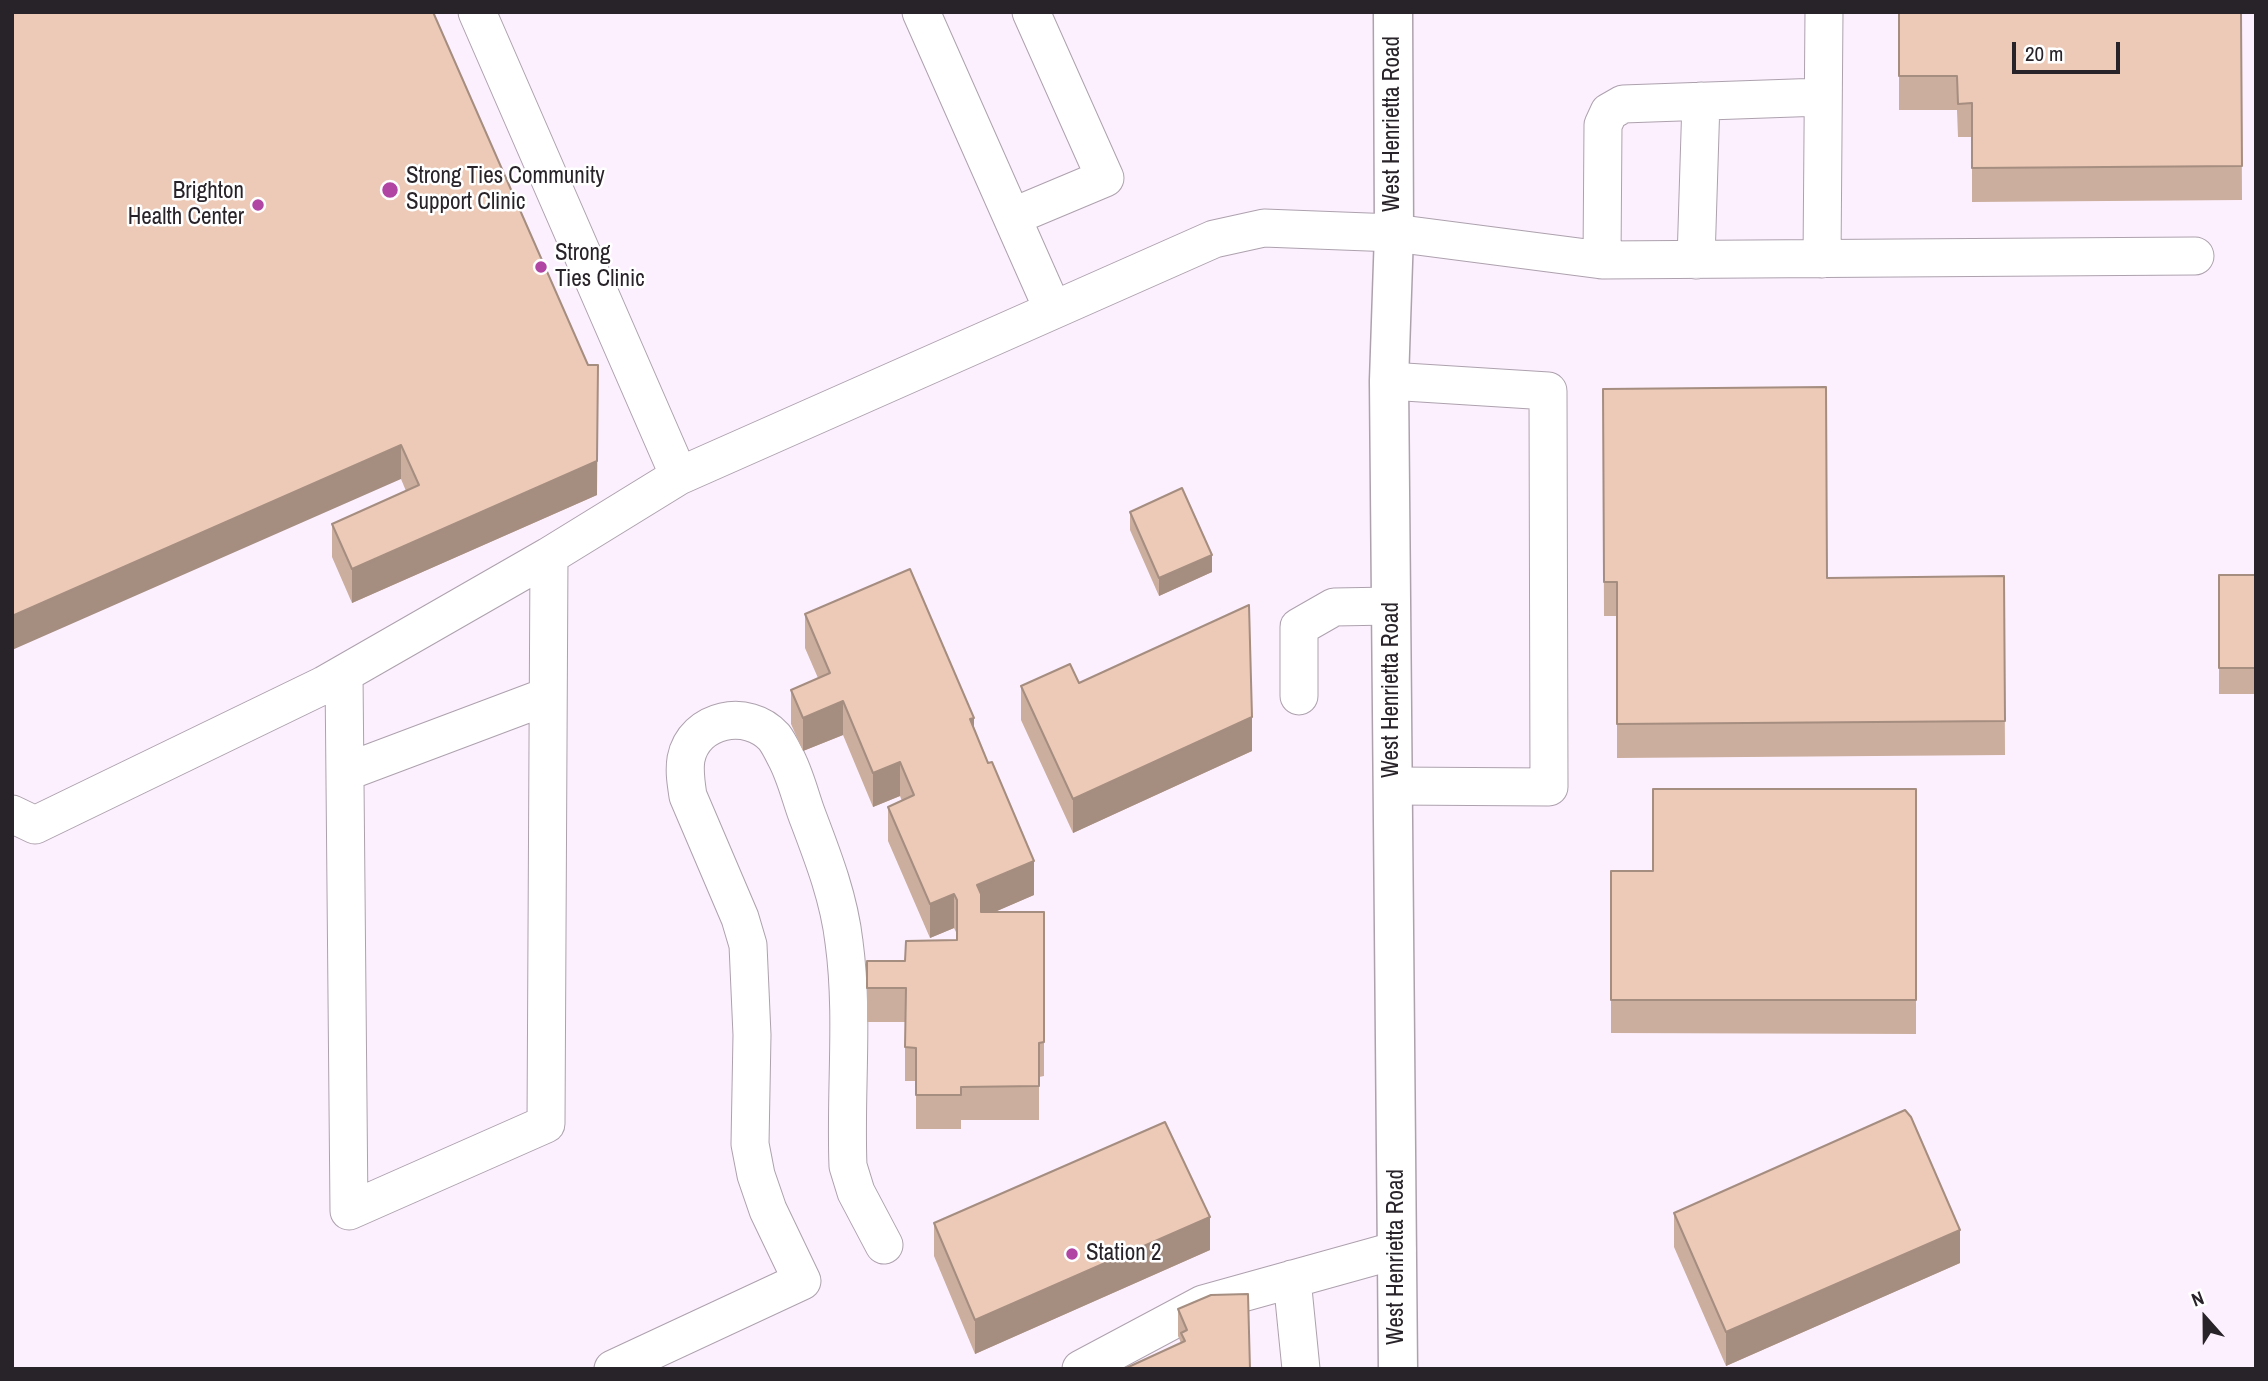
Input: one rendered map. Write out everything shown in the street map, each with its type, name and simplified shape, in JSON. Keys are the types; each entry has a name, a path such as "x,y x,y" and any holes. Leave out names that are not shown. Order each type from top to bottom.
{"main road":[{"name":"West Henrietta Road","path":"1393,12 1394,233 1389,381 1398,1369"}],"lane":[{"path":"477,12 679,476"},
{"path":"921,12 1053,310"},
{"path":"1012,217 1105,178 1031,12"},
{"path":"1822,259 1824,12"},
{"path":"1602,260 1603,125 1609,112 1623,104 1822,97"},
{"path":"1696,260 1701,101"},
{"path":"12,814 35,825 344,674 548,556 679,476 1214,239 1264,228 1394,233 1602,260 2195,256"},
{"path":"1389,381 1548,391 1549,787 1393,786"},
{"path":"344,674 349,1212 546,1124 548,556"},
{"path":"1300,696 1300,627 1334,607 1391,606"},
{"path":"346,772 548,696"},
{"path":"613,1369 802,1281 768,1210 756,1175 750,1144 752,1035 748,945 740,918 688,796 685,776 687,756 698,734 711,725 736,719 756,725 773,736 786,757 837,900 845,944 848,1166 856,1192 884,1245"},
{"path":"1082,1369 1203,1304 1397,1250"},
{"path":"1293,1279 1301,1369"}],"building":[{"name":"Brighton Health Center","path":"12,12 433,12 588,365 598,365 597,461 352,569 332,524 419,485 401,445 12,616"},
{"path":"1899,12 2241,12 2242,166 1972,168 1972,103 1958,104 1957,76 1899,76"},
{"path":"1826,387 1827,578 2004,576 2005,721 1617,724 1617,582 1604,582 1603,389"},
{"path":"1182,488 1212,555 1159,578 1130,512"},
{"path":"910,569 974,718 970,719 988,763 992,762 1034,861 977,885 981,894 981,912 1044,912 1044,1042 1039,1043 1039,1086 961,1087 961,1095 916,1095 916,1048 905,1047 906,988 867,988 867,961 905,961 906,941 957,940 957,900 954,894 930,904 888,807 914,795 900,762 873,773 843,701 803,718 791,690 830,673 805,614"},
{"path":"2219,575 2256,575 2256,668 2219,668"},
{"path":"1249,605 1252,717 1073,799 1021,686 1070,664 1079,683"},
{"path":"1653,789 1916,789 1916,1000 1611,1000 1611,871 1653,871"},
{"path":"1905,1110 1911,1117 1960,1230 1726,1332 1674,1213"},
{"name":"Station 2","path":"1165,1122 1210,1217 975,1320 934,1223"},
{"path":"1248,1294 1250,1369 1124,1369 1185,1341 1181,1333 1187,1330 1178,1309 1211,1295"}],"place":[{"name":"Strong Ties Community Support Clinic","path":"390,190"},
{"name":"Brighton Health Center","path":"258,205"},
{"name":"Strong Ties Clinic","path":"541,267"},
{"name":"Station 2","path":"1072,1254"}]}
